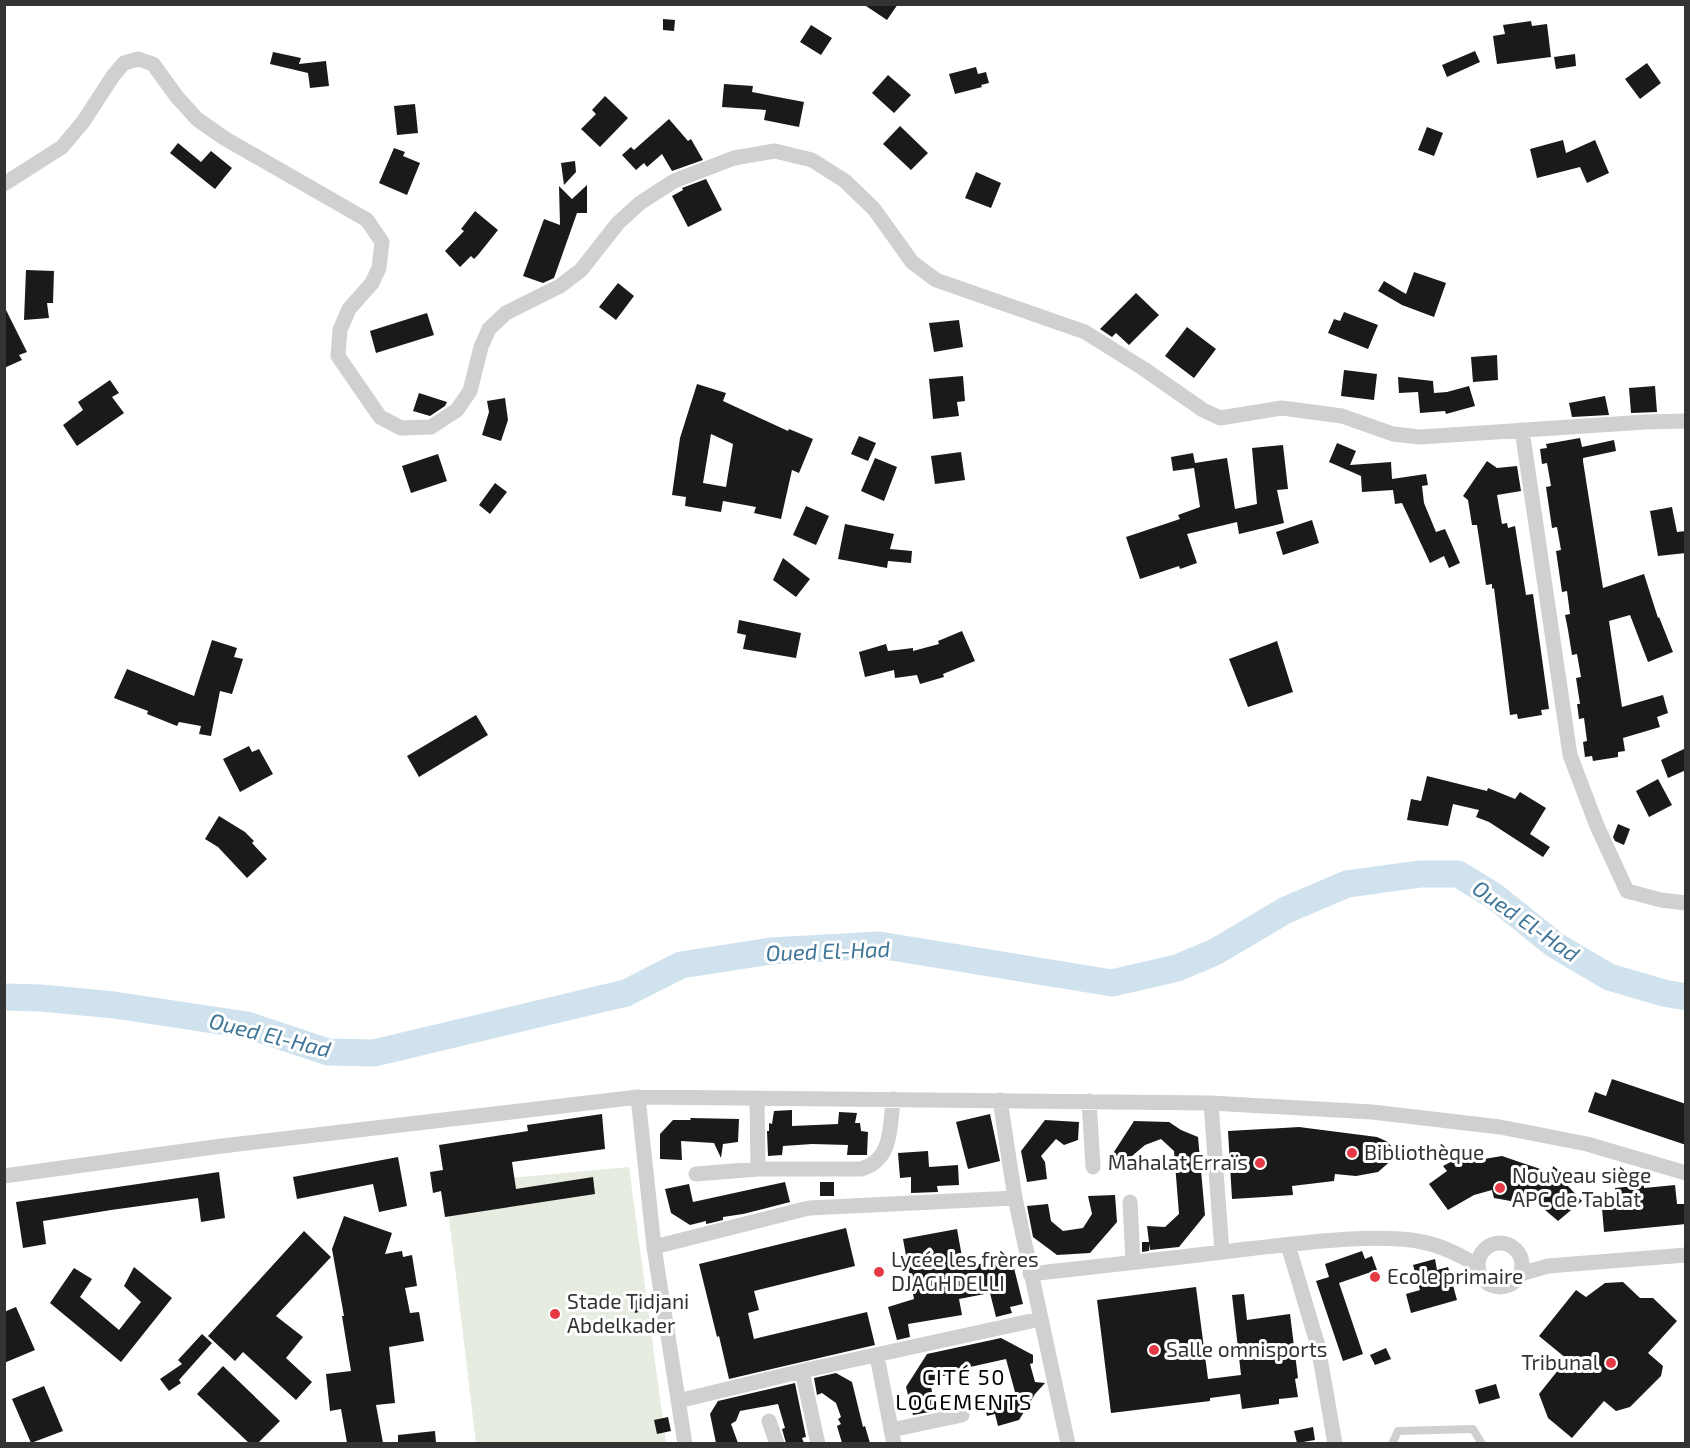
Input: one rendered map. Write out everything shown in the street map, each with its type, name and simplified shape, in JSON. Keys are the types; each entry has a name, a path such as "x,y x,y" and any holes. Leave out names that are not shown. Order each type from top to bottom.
{"street":[{"path":"4,184 62,147 83,122 124,63 138,59 153,64 177,97 197,119 224,138 367,220 382,242 379,268 372,283 349,309 340,330 338,356 380,417 401,428 431,427 456,410 470,392 479,355 489,329 506,314 560,286 581,270 618,223 640,203 674,181 734,158 775,151 812,160 845,180 874,209 912,262 936,280 1084,332 1144,369 1203,410 1220,418 1282,408 1342,416 1393,434 1419,437 1686,421"},
{"path":"1522,430 1570,755 1603,841 1627,891 1661,900 1686,903"},
{"path":"638,1097 654,1247 685,1443"},
{"path":"4,1176 214,1147 638,1097 1211,1103 1372,1112 1500,1127 1587,1144 1686,1173"},
{"path":"757,1098 758,1168"},
{"path":"696,1174 758,1168 861,1168 869,1166 882,1156 886,1149 893,1099"},
{"path":"1000,1100 1015,1198 1030,1274 1068,1443"},
{"path":"1089,1101 1093,1167"},
{"path":"1211,1103 1222,1252"},
{"path":"654,1247 809,1208 1015,1198"},
{"path":"1130,1202 1133,1262"},
{"path":"1030,1274 1288,1245 1391,1238 1448,1248 1486,1247 1500,1242 1507,1243 1513,1246 1521,1258 1548,1266"},
{"path":"1288,1245 1318,1346 1335,1443"},
{"path":"1486,1247 1478,1259 1478,1266 1483,1280 1496,1287 1510,1285 1520,1274 1548,1266 1686,1255"},
{"path":"1448,1248 1478,1266"},
{"path":"1520,1274 1521,1258"},
{"path":"678,1401 802,1371 1040,1319"},
{"path":"877,1356 892,1437 962,1415"},
{"path":"802,1371 818,1443"},
{"path":"769,1421 777,1443"}],"lane":[{"path":"1392,1443 1398,1431 1473,1429 1482,1443"}],"shaded area":[{"name":"Stade Tidjani Abdelkader","path":"629,1167 666,1443 476,1443 445,1184"}],"building":[{"path":"863,4 898,4 887,20"},
{"path":"663,19 675,20 674,31 663,30"},
{"path":"1531,21 1532,26 1547,24 1551,57 1497,64 1493,36 1505,34 1503,25"},
{"path":"811,25 832,38 821,55 800,42"},
{"path":"1475,51 1480,62 1447,77 1442,65"},
{"path":"273,52 301,58 299,64 326,61 329,86 310,88 308,73 270,64"},
{"path":"1575,54 1576,66 1556,69 1554,57"},
{"path":"1647,63 1661,83 1640,99 1625,79"},
{"path":"976,67 978,74 986,72 989,83 955,94 949,74"},
{"path":"888,75 911,95 894,113 872,93"},
{"path":"724,84 753,86 752,92 804,102 799,127 764,120 766,110 722,107"},
{"path":"605,96 628,118 600,147 581,129 596,114 592,110"},
{"path":"415,104 418,133 397,135 394,106"},
{"path":"669,119 688,141 691,139 703,160 672,171 662,154 647,167 644,163 636,170 622,155 631,147 634,150"},
{"path":"900,126 928,153 911,170 883,144"},
{"path":"1427,127 1443,133 1434,156 1418,150"},
{"path":"1563,140 1566,153 1595,140 1609,173 1587,183 1580,167 1537,178 1530,149"},
{"path":"178,143 201,162 211,151 232,168 215,189 170,153"},
{"path":"394,148 405,152 403,156 420,163 407,195 379,183"},
{"path":"575,161 576,172 564,185 561,163"},
{"path":"976,172 1001,183 991,208 965,198"},
{"path":"706,179 722,210 688,227 672,196 683,190 682,188"},
{"path":"587,185 587,213 577,213 554,278 543,283 523,276 544,219 560,225 559,186 572,199"},
{"path":"475,211 498,230 474,259 471,256 460,267 445,251 464,231 461,229"},
{"path":"26,270 54,271 53,303 47,303 49,318 24,320"},
{"path":"1414,272 1446,283 1434,317 1402,305 1378,291 1384,281 1406,294"},
{"path":"618,283 634,296 616,320 599,307"},
{"path":"1136,293 1159,315 1129,345 1116,333 1112,337 1100,329"},
{"path":"4,306 27,352 19,355 22,360 4,368"},
{"path":"1344,312 1378,325 1368,349 1328,333 1334,319 1340,321"},
{"path":"427,313 434,335 376,353 370,331"},
{"path":"959,320 963,347 934,352 929,323"},
{"path":"1187,327 1216,349 1194,378 1165,356"},
{"path":"1497,355 1498,380 1473,382 1471,357"},
{"path":"1344,370 1377,374 1374,400 1341,396"},
{"path":"963,376 965,401 957,402 959,416 933,419 929,379"},
{"path":"1398,377 1433,381 1434,393 1469,386 1475,406 1446,414 1445,411 1420,413 1418,392 1399,393"},
{"path":"110,380 119,393 112,397 124,413 77,446 63,425 83,410 78,402"},
{"path":"697,384 726,393 723,401 788,431 789,429 813,439 799,473 792,470 781,519 754,513 756,507 723,501 721,512 685,506 686,497 672,495 680,438","holes":["711,434 733,444 726,487 703,483"]},
{"path":"1655,386 1657,412 1631,413 1629,388"},
{"path":"419,393 447,402 445,406 430,416 413,411"},
{"path":"1605,396 1609,415 1572,417 1569,403"},
{"path":"505,398 508,420 501,441 482,435 489,412 487,401"},
{"path":"859,436 876,443 868,461 851,454"},
{"path":"1580,438 1582,447 1614,440 1616,451 1583,458 1603,588 1644,574 1658,618 1673,652 1648,662 1630,615 1609,621 1622,707 1663,695 1668,713 1657,717 1660,727 1623,738 1625,751 1618,752 1618,757 1593,761 1592,756 1585,757 1583,742 1587,741 1584,718 1579,719 1577,704 1580,704 1576,678 1581,677 1577,654 1572,655 1565,615 1570,614 1567,591 1562,592 1556,551 1561,550 1557,527 1552,528 1546,487 1551,486 1547,463 1542,464 1540,449 1547,448 1546,444"},
{"path":"1337,443 1356,451 1350,465 1391,462 1392,479 1426,474 1428,485 1422,486 1424,503 1436,532 1445,529 1460,563 1449,568 1444,556 1430,563 1402,503 1395,504 1393,490 1362,492 1361,476 1329,462"},
{"path":"1283,445 1288,489 1277,490 1284,523 1239,534 1237,522 1187,534 1197,563 1180,569 1179,566 1140,579 1126,537 1180,519 1178,515 1200,507 1194,468 1173,471 1171,457 1193,453 1195,463 1227,458 1235,509 1257,504 1252,448"},
{"path":"961,452 965,480 935,484 931,456"},
{"path":"438,454 447,481 411,493 402,466"},
{"path":"875,458 897,467 884,501 861,491"},
{"path":"1487,461 1497,468 1517,466 1521,491 1497,495 1502,524 1507,523 1508,528 1515,526 1526,595 1533,594 1549,709 1541,710 1542,715 1518,719 1517,714 1510,715 1494,588 1492,589 1492,584 1486,585 1477,525 1472,525 1468,500 1463,496"},
{"path":"495,483 507,492 490,514 479,505"},
{"path":"806,506 829,516 816,545 793,535"},
{"path":"1672,507 1677,532 1686,531 1686,553 1658,556 1650,511"},
{"path":"1312,520 1319,543 1283,555 1276,532"},
{"path":"845,524 894,534 890,549 912,551 911,563 888,561 887,568 838,559"},
{"path":"783,558 810,579 796,597 773,580"},
{"path":"739,620 801,633 796,658 743,649 746,635 737,633"},
{"path":"962,631 975,661 943,674 944,677 920,684 917,675 895,678 894,670 865,677 859,652 886,644 888,651 913,648 913,651 939,644 938,641"},
{"path":"212,640 237,648 234,657 243,659 232,694 220,691 211,736 199,734 201,726 179,722 177,726 147,714 148,711 114,698 127,669 194,696"},
{"path":"1277,641 1293,692 1248,707 1229,659"},
{"path":"476,715 488,735 419,777 407,756"},
{"path":"249,746 252,752 259,749 273,774 240,792 223,759"},
{"path":"1686,748 1686,770 1668,778 1661,760"},
{"path":"1427,776 1487,791 1488,788 1515,799 1520,792 1546,808 1530,834 1550,847 1543,857 1489,822 1476,817 1479,810 1453,804 1448,826 1407,820 1411,799 1421,801"},
{"path":"1658,779 1672,805 1649,817 1636,791"},
{"path":"219,816 245,832 267,859 247,878 218,847 205,839"},
{"path":"1618,824 1630,829 1624,845 1615,841 1613,837"},
{"path":"1612,1079 1686,1104 1686,1145 1588,1112 1595,1092 1606,1096"},
{"path":"792,1110 792,1126 838,1124 839,1112 857,1113 855,1123 860,1123 861,1131 868,1132 867,1155 847,1155 848,1145 812,1144 783,1146 782,1155 768,1156 767,1131 769,1131 769,1123 772,1124 774,1111"},
{"path":"602,1114 605,1149 512,1162 516,1189 593,1177 595,1194 445,1217 441,1191 433,1193 430,1172 443,1170 439,1145 528,1131 527,1125"},
{"path":"990,1114 1000,1161 968,1169 956,1122"},
{"path":"690,1118 739,1119 738,1142 723,1144 721,1158 714,1143 681,1141 682,1160 660,1159 660,1134 673,1120 691,1120"},
{"path":"1045,1120 1079,1122 1078,1140 1064,1145 1056,1139 1041,1156 1045,1162 1047,1179 1027,1182 1021,1151"},
{"path":"1134,1121 1169,1122 1198,1137 1205,1215 1179,1247 1150,1250 1149,1244 1149,1251 1142,1252 1142,1242 1149,1242 1147,1226 1165,1227 1179,1214 1174,1151 1161,1139 1145,1145 1132,1156 1135,1169 1114,1167 1112,1155"},
{"path":"1299,1127 1377,1137 1386,1141 1393,1148 1394,1158 1378,1172 1356,1176 1335,1174 1334,1181 1292,1186 1293,1195 1232,1199 1228,1131"},
{"path":"928,1151 929,1167 958,1165 959,1185 937,1186 938,1192 911,1193 911,1177 900,1178 898,1153"},
{"name":"Nouveau siège APC de Tablat","path":"1464,1155 1466,1162 1502,1156 1552,1173 1553,1166 1570,1179 1567,1185 1582,1201 1558,1221 1531,1198 1517,1194 1516,1202 1494,1198 1492,1190 1474,1195 1448,1210 1429,1184 1447,1171 1443,1166"},
{"path":"398,1157 407,1206 379,1212 373,1184 297,1199 293,1177"},
{"path":"219,1172 225,1218 201,1222 198,1198 111,1210 43,1221 46,1244 23,1248 16,1202"},
{"path":"785,1182 790,1202 723,1217 723,1220 711,1223 706,1224 706,1221 690,1225 671,1213 665,1189 689,1184 693,1202"},
{"path":"820,1182 834,1182 834,1196 820,1196"},
{"path":"1644,1185 1644,1188 1675,1185 1677,1204 1686,1204 1686,1224 1604,1232 1602,1208 1616,1206 1615,1188"},
{"path":"1115,1195 1117,1222 1090,1253 1057,1255 1033,1237 1027,1206 1048,1204 1051,1221 1063,1231 1083,1228 1092,1214 1088,1196"},
{"path":"344,1216 392,1233 385,1254 402,1251 403,1257 412,1255 417,1286 405,1288 410,1313 419,1312 424,1341 389,1347 395,1403 376,1405 383,1443 347,1443 341,1409 330,1411 326,1374 351,1371 332,1249"},
{"path":"846,1228 855,1266 754,1291 759,1310 748,1313 754,1339 867,1312 875,1345 729,1379 699,1264"},
{"path":"957,1229 964,1268 1011,1256 1023,1304 1010,1307 1012,1313 996,1317 990,1293 959,1299 962,1315 908,1324 910,1337 897,1340 888,1307 914,1299 903,1239"},
{"path":"304,1231 331,1257 276,1316 303,1337 286,1358 312,1382 296,1400 243,1352 235,1361 208,1336"},
{"path":"1362,1251 1365,1259 1372,1256 1377,1270 1339,1283 1363,1354 1343,1361 1316,1281 1329,1277 1325,1264"},
{"path":"1435,1259 1437,1270 1448,1267 1457,1300 1411,1313 1406,1294 1420,1290 1413,1265"},
{"path":"134,1267 172,1298 121,1362 50,1303 74,1268 92,1279 80,1297 119,1330 141,1302 124,1286"},
{"name":"Tribunal","path":"1623,1282 1640,1298 1653,1298 1677,1321 1648,1353 1663,1366 1661,1376 1630,1407 1616,1411 1604,1401 1572,1438 1548,1418 1539,1394 1567,1359 1539,1336 1576,1290 1586,1297 1605,1283"},
{"name":"Salle omnisports","path":"1196,1287 1208,1379 1241,1375 1232,1295 1244,1294 1247,1320 1290,1314 1298,1378 1295,1379 1298,1397 1279,1399 1279,1404 1242,1409 1240,1394 1210,1398 1210,1401 1111,1413 1097,1300"},
{"path":"643,1298 646,1310 635,1313 632,1301"},
{"path":"16,1307 35,1350 4,1363 4,1312"},
{"path":"202,1334 212,1343 179,1380 181,1383 169,1391 160,1379 182,1364 178,1360"},
{"path":"1001,1338 1033,1355 1033,1363 1030,1364 1035,1382 1045,1383 1035,1394 1019,1420 998,1426 995,1414 987,1416 984,1404 1015,1392 1006,1359 961,1369 962,1371 936,1378 931,1386 935,1411 913,1415 906,1387 927,1354"},
{"path":"1386,1348 1391,1359 1375,1365 1370,1355"},
{"path":"223,1366 280,1421 258,1443 249,1443 197,1394"},
{"path":"836,1373 852,1382 863,1427 865,1426 870,1443 842,1443 837,1426 841,1424 838,1419 841,1417 836,1403 822,1393 817,1395 814,1378"},
{"path":"795,1383 806,1437 802,1438 804,1443 786,1443 782,1429 785,1428 778,1404 740,1411 736,1421 731,1424 738,1443 716,1443 710,1414 718,1401"},
{"path":"1496,1384 1500,1398 1479,1404 1475,1390"},
{"path":"44,1386 63,1431 31,1443 12,1399"},
{"path":"668,1417 671,1431 657,1434 654,1420"},
{"path":"1313,1427 1315,1440 1297,1443 1294,1431"},
{"path":"435,1431 436,1443 398,1443 398,1435"}],"waterway":[{"name":"Oued El-Had","path":"4,997 114,1005 247,1025 328,1052 374,1053 626,993 681,965 771,951 879,945 1112,983 1177,968 1215,952 1286,910 1347,884 1420,874 1458,874 1494,896 1555,945 1609,977 1686,997"}],"place":[{"name":"Bibliothèque","path":"1352,1153"},
{"name":"Mahalat Erraïs","path":"1260,1163"},
{"name":"Nouveau siège APC de Tablat","path":"1500,1188"},
{"name":"Lycée les frères DJAGHDELLI","path":"879,1272"},
{"name":"Ecole primaire","path":"1375,1277"},
{"name":"Stade Tidjani Abdelkader","path":"555,1314"},
{"name":"Salle omnisports","path":"1154,1350"},
{"name":"Tribunal","path":"1611,1363"}],"district":[{"name":"CITÉ 50 LOGEMENTS","path":"964,1390"}]}
